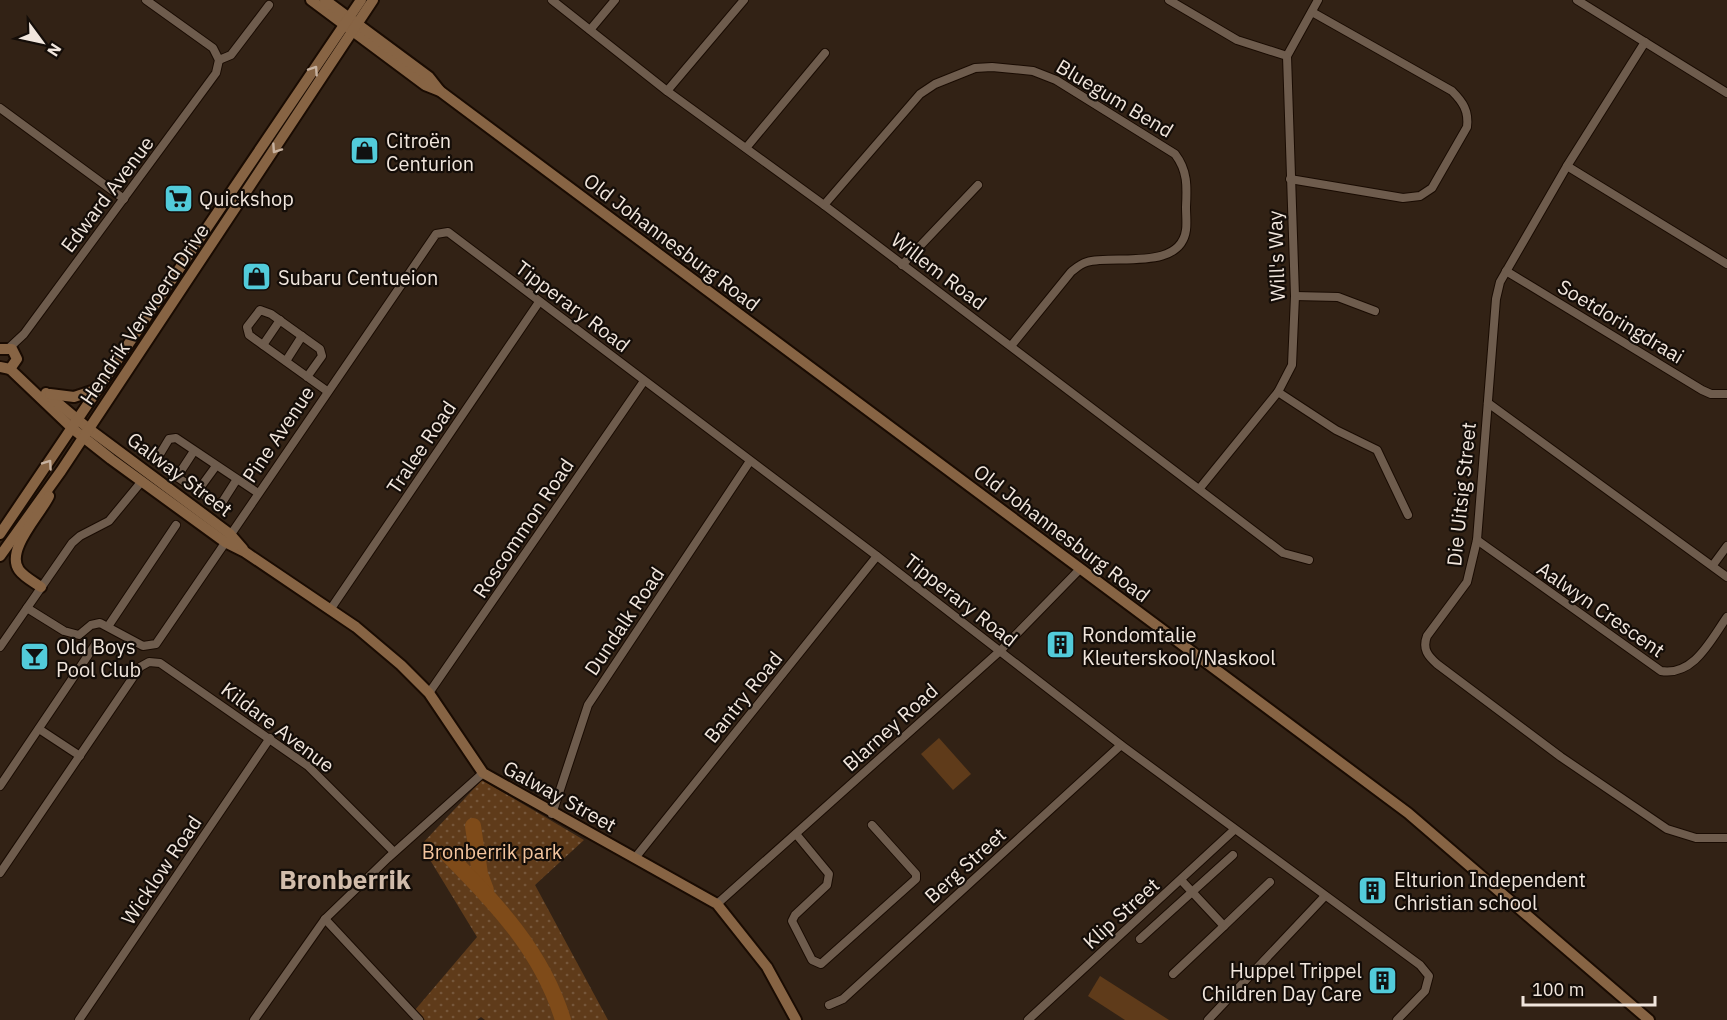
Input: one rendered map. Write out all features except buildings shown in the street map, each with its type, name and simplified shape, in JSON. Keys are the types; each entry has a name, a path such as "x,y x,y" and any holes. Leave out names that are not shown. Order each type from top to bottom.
{"main road":[{"name":"Old Johannesburg Road","path":"311,0 429,77 440,91 1407,813 1649,1020"},
{"name":"Old Johannesburg Road","path":"325,0 351,25"},
{"name":"Hendrik Verwoerd Drive","path":"0,556 86,433 351,25 362,0"},
{"name":"Hendrik Verwoerd Drive","path":"0,534 351,25 373,0"},
{"path":"6,359 46,393 76,425"},
{"path":"6,359 86,433"},
{"path":"46,393 74,397 100,388"},
{"name":"Galway Street","path":"86,433 119,451 245,552 377,644 429,693 483,773 552,814 717,904"},
{"name":"Galway Street","path":"86,433 142,481 228,538"},
{"path":"119,451 142,481 172,492"},
{"path":"41,587 19,571 15,562 15,550 43,510 61,471"},
{"path":"717,904 763,960 796,1020"}],"street":[{"path":"146,0 213,48 219,60 231,55 269,5"},
{"name":"Willem Road","path":"552,0 668,91 825,205 1200,488 1283,554 1309,560"},
{"path":"590,30 615,0"},
{"path":"668,91 744,0"},
{"path":"1169,0 1237,40 1287,56 1318,0"},
{"path":"1577,0 1727,93"},
{"path":"1290,179 1403,198 1420,196 1432,188 1467,127 1468,118 1464,103 1452,92 1311,12"},
{"name":"Die Uitsig Street","path":"1645,42 1567,166 1506,271 1496,299 1477,540 1467,582 1427,636 1425,647 1429,657 1561,757 1667,829 1696,838 1727,838"},
{"path":"746,148 825,53"},
{"name":"Will's Way","path":"1200,488 1278,392 1289,375 1294,353 1295,296 1287,56"},
{"name":"Edward Avenue","path":"6,359 216,73 219,60"},
{"name":"Bluegum Bend","path":"825,205 921,94 935,84 975,68 1016,68 1045,75 1175,154 1185,169 1187,181 1186,231 1177,246 1158,257 1093,261 1080,265 1071,272 1011,346"},
{"path":"0,108 124,199"},
{"path":"1567,166 1727,264"},
{"path":"902,265 978,185"},
{"name":"Pine Avenue","path":"109,625 143,646 156,644 436,234 448,232 460,239"},
{"name":"Tipperary Road","path":"460,239 539,302 877,556 1121,745 1425,969 1429,980 1425,991 1397,1020"},
{"name":"Soetdoringdraai","path":"1506,271 1702,390 1724,395"},
{"path":"1295,296 1338,297 1375,311"},
{"name":"Tralee Road","path":"330,610 539,302"},
{"path":"308,377 322,352 280,320 260,310 247,327 249,334 327,391"},
{"path":"263,345 280,320"},
{"path":"286,361 302,336"},
{"name":"Roscommon Road","path":"429,693 644,381"},
{"path":"1278,392 1336,430 1375,448 1408,515"},
{"path":"1488,404 1727,577"},
{"path":"237,479 221,503 217,504 177,477 157,459 169,439 176,438 258,493"},
{"path":"177,477 194,451"},
{"name":"Dundalk Road","path":"552,814 588,705 750,461"},
{"path":"197,492 216,466"},
{"path":"0,647 72,543 80,536 109,521 142,481"},
{"path":"27,608 74,635 96,623 109,625 176,525"},
{"name":"Aalwyn Crescent","path":"1477,540 1661,671 1680,671 1692,663 1727,617"},
{"path":"1713,565 1727,546"},
{"name":"Bantry Road","path":"634,858 877,556"},
{"name":"Blarney Road","path":"717,904 1000,651 1079,570"},
{"path":"0,786 97,642"},
{"name":"Kildare Avenue","path":"80,756 140,667 149,662 160,663 308,766 394,852"},
{"path":"0,873 80,756 39,729"},
{"name":"Wicklow Road","path":"79,1020 270,738"},
{"name":"Berg Street","path":"829,1005 843,999 1121,745"},
{"path":"254,1020 325,919 394,852 483,773"},
{"path":"796,834 829,874 827,885 795,915 792,921 812,960 821,964 916,879 916,874 872,825"},
{"name":"Klip Street","path":"1028,1020 1234,830"},
{"path":"1140,939 1233,855"},
{"path":"1181,880 1224,926"},
{"path":"1173,974 1270,882"},
{"path":"1208,1020 1325,896"},
{"path":"325,919 419,1020"}],"green space":[{"path":"939,738 971,774 953,790 921,754"},
{"name":"Bronberrik park","path":"482,780 584,840 535,885 608,1020 485,1020 481,1017 477,1020 425,1020 415,1010 477,937 421,845"},
{"path":"1100,976 1169,1020 1125,1020 1088,996"}],"waterway":[{"path":"473,826 480,874 486,890"},
{"path":"447,854 516,930 543,972 563,1020"}],"place":[{"name":"Citroën Centurion","path":"365,151"},
{"name":"Quickshop","path":"178,198"},
{"name":"Subaru Centueion","path":"257,277"},
{"name":"Rondomtalie Kleuterskool/Naskool","path":"1061,645"},
{"name":"Old Boys Pool Club","path":"35,657"},
{"name":"Elturion Independent Christian school","path":"1373,890"},
{"name":"Huppel Trippel Children Day Care","path":"1383,981"}],"district":[{"name":"Bronberrik","path":"345,879"}]}
